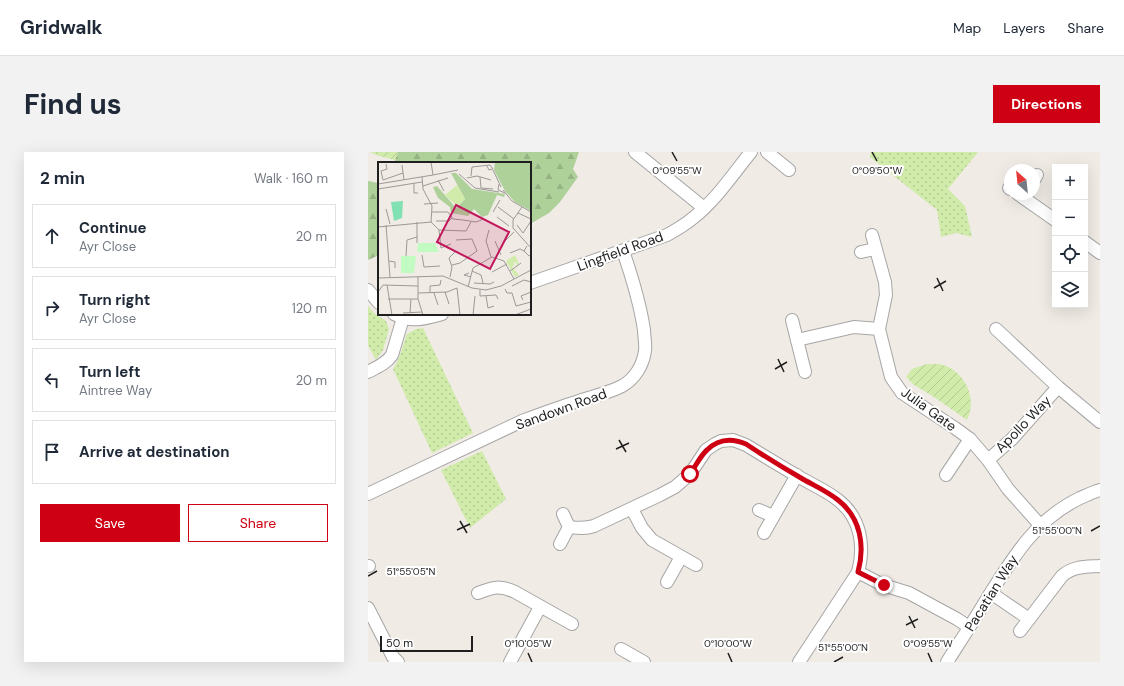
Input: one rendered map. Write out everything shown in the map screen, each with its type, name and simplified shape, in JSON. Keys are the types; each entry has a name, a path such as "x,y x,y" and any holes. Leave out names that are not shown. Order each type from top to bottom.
{"street":[{"path":"635,152 704,208"},
{"name":"Lingfield Road","path":"531,284 666,235 681,227 694,218 714,198 751,152"},
{"path":"767,152 789,170"},
{"path":"1028,200 1052,218"},
{"name":"Julia Gate","path":"872,235 885,282 886,295 879,329 891,377 902,393 970,439 988,460 1008,489 1040,525"},
{"path":"1088,244 1100,253"},
{"path":"861,252 875,249"},
{"name":"Sandown Road","path":"368,494 522,421 615,389 628,382 634,376 642,361 645,351 645,341 639,301 623,251"},
{"path":"368,290 378,302"},
{"path":"368,372 390,359 399,316 421,319 438,315"},
{"path":"792,320 805,372"},
{"path":"798,340 854,326 879,329"},
{"name":"Apollo Way","path":"996,329 1058,387 1100,422"},
{"name":"Apollo Way","path":"988,460 1012,439 1058,387"},
{"name":"Julia Gate","path":"946,475 970,439"},
{"path":"569,526 588,528 665,492 690,474 706,450 721,441 739,441 838,500 852,515 858,531 862,549 858,572 799,662"},
{"path":"764,533 796,475"},
{"name":"Pacatian Way","path":"947,662 1020,548 1029,537 1054,513 1069,503 1100,490"},
{"path":"632,508 642,528 652,540 696,565"},
{"path":"760,510 773,516"},
{"path":"560,544 569,526 564,514"},
{"path":"667,582 681,557"},
{"path":"1020,632 1062,576 1068,571 1077,568 1100,566"},
{"path":"858,572 884,585 909,593 969,627"},
{"path":"478,593 489,588 507,588 572,624"},
{"path":"991,593 1029,619"},
{"path":"510,662 540,607"},
{"path":"368,608 393,657 398,662"},
{"path":"621,649 631,659 644,662"}],"green space":[{"path":"370,152 398,152 395,160"},
{"path":"398,152 579,152 573,169 578,177 560,202 549,213 531,223 531,162 394,162"},
{"path":"871,152 978,152 948,189 965,206 972,237 956,233 941,237 937,210 870,157"},
{"path":"368,181 378,183 378,255 368,260"},
{"path":"368,306 375,314 386,321 389,329 383,350 376,360 368,345"},
{"path":"423,328 473,433 432,453 393,369 400,356 407,334 416,329"},
{"path":"927,364 946,366 955,371 965,383 971,405 967,420 914,385 906,377 912,369"},
{"path":"482,451 506,499 470,528 441,470"}],"route":[{"path":"690,474 706,450 715,444 721,441 733,440 746,444 838,500 845,507 852,515 856,523 862,549 858,572 884,585"}]}
